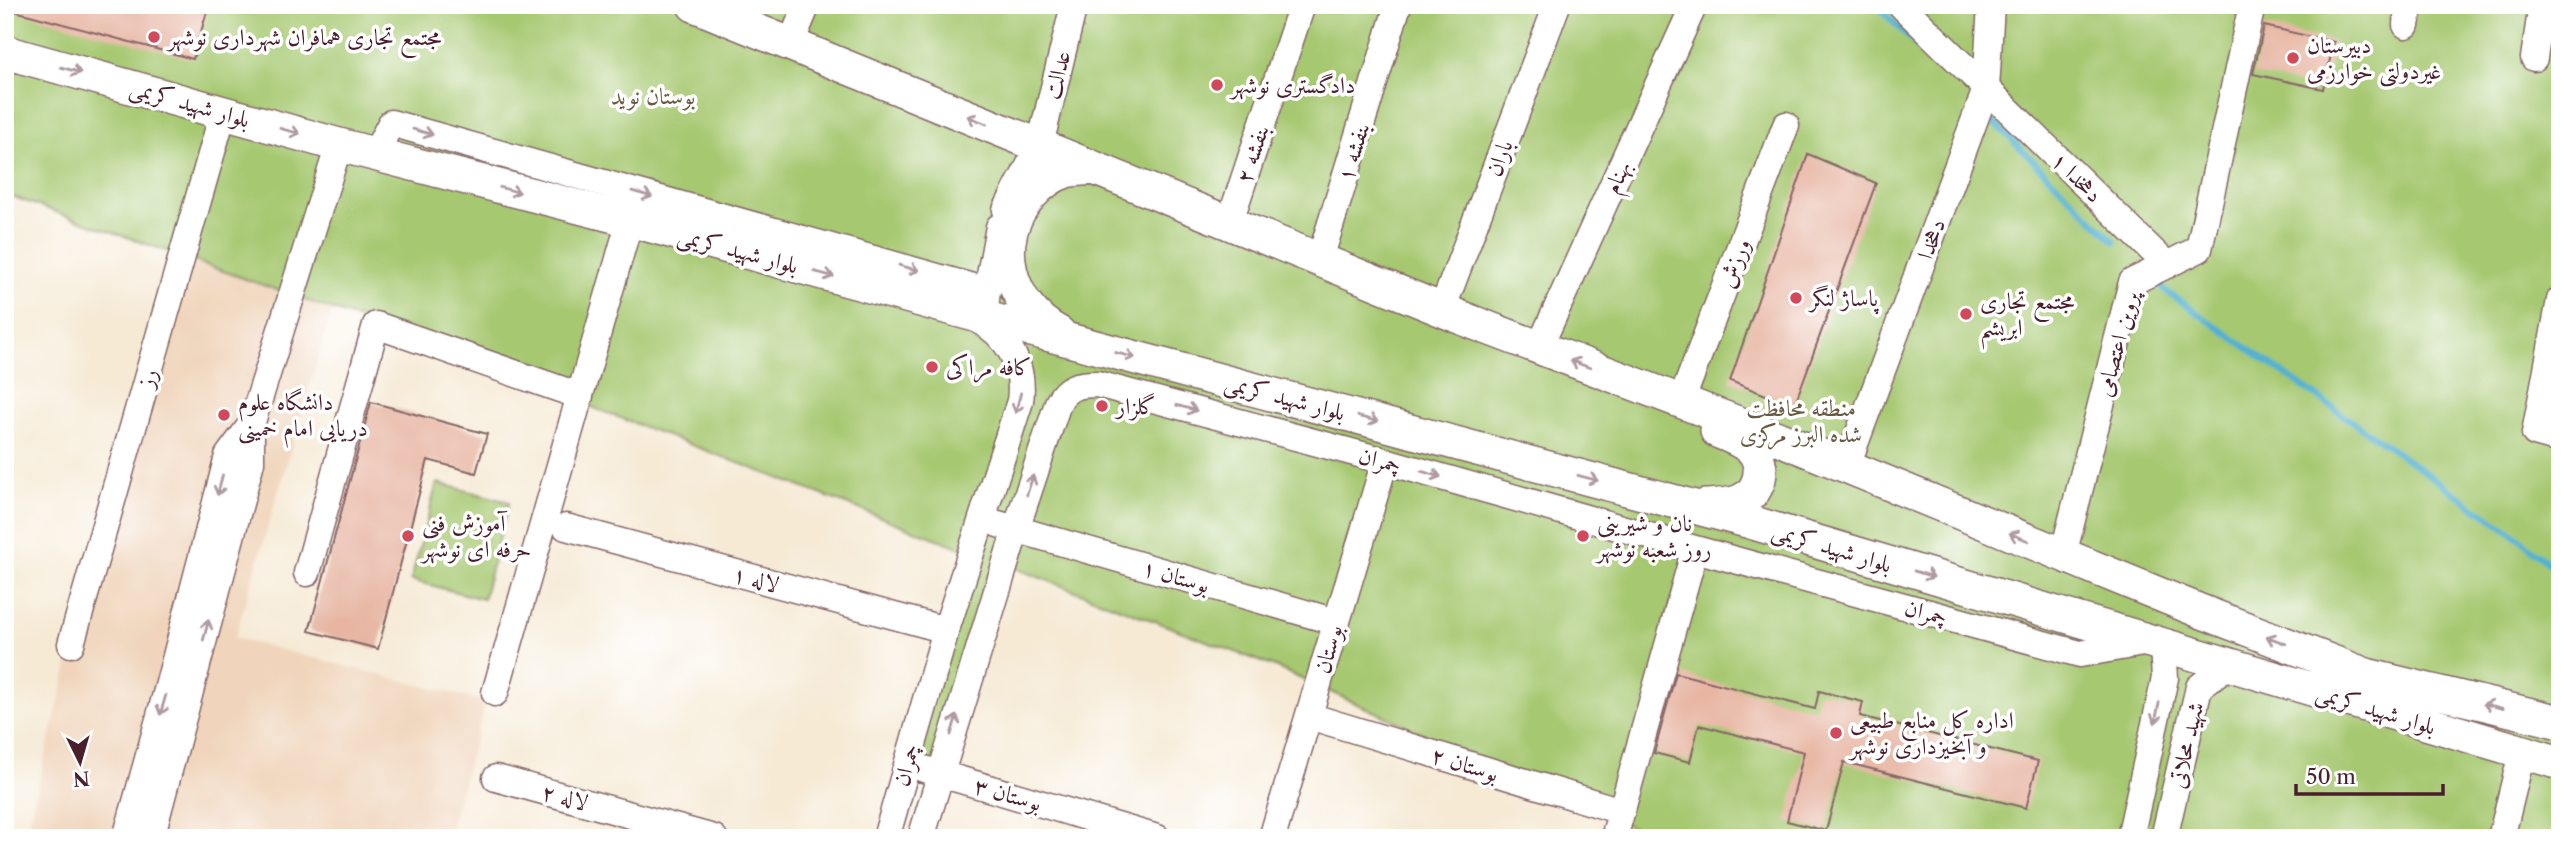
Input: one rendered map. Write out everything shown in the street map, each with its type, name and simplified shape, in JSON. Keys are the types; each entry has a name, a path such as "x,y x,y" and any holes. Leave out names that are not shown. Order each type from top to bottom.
{"main road":[{"name":"بلوار شهید کریمی","path":"694,5 1442,310 1681,402 2366,675 2560,722"},
{"name":"بلوار شهید کریمی","path":"5,52 374,154 978,307 1077,342 1692,506 2560,763"},
{"path":"1077,342 1050,328 1028,311 1013,286 1007,259 1010,231 1022,205 1041,184 1066,171 1094,168"},
{"path":"1630,383 1662,409 1733,438 1754,452 1761,470 1757,485 1748,498 1730,505 1692,506"}],"street":[{"path":"790,46 807,5"},
{"name":"عدالت","path":"978,307 1003,216 1040,145 1074,5"},
{"name":"بنفشه ۲","path":"1229,223 1302,5"},
{"name":"بنفشه ۱","path":"1320,259 1398,5"},
{"name":"باران","path":"1442,310 1557,5"},
{"name":"بهنام","path":"1539,348 1694,5"},
{"name":"دهخدا ۱","path":"1901,5 2167,265"},
{"name":"دهخدا","path":"1846,468 1986,89 1991,5"},
{"name":"پروین اعتصامی","path":"2063,555 2132,282 2199,249 2252,5"},
{"path":"2534,58 2543,5"},
{"name":"رز","path":"71,644 223,113"},
{"name":"چمران","path":"374,154 391,123 978,307 990,326 999,334 1017,365 1021,383 1020,401 946,630 886,838"},
{"name":"ورزش","path":"1681,402 1786,125"},
{"path":"151,838 251,462 251,425 340,145"},
{"path":"495,693 630,220"},
{"path":"2560,300 2535,433 2560,440"},
{"path":"307,573 376,325 580,396"},
{"name":"چمران","path":"920,838 1058,403 1066,391 1078,385 1097,384 1385,460 1695,549 2080,654 2156,644"},
{"path":"126,838 228,456 251,425"},
{"name":"بوستان","path":"1272,838 1385,460"},
{"name":"بوستان ۱","path":"981,520 1336,622"},
{"name":"لاله ۱","path":"566,527 946,630"},
{"path":"1614,838 1695,549"},
{"path":"2130,838 2165,678 2156,644"},
{"name":"شهید محلاتی","path":"2166,828 2199,687 2228,665"},
{"name":"بوستان ۲","path":"1309,716 1621,811"},
{"path":"2501,838 2522,753"},
{"name":"بوستان ۳","path":"906,764 1157,838"},
{"name":"لاله ۲","path":"496,778 714,838"},
{"path":"2136,809 2166,828"}],"shaded area":[{"name":"دانشگاه علوم دریایی امام خمینی","path":"223,152 367,192 235,638 486,702 447,838 25,838 70,657 81,651"}],"green space":[{"name":"منطقه محافظت شده البرز مرکزی","path":"5,5 2560,5 2560,838 1656,838 1275,667 1002,563 938,772 907,763 972,552 376,325 5,194"},
{"path":"437,483 509,502 483,599 411,580"}],"building":[{"name":"مجتمع تجاری همافران شهرداری نوشهر","path":"11,5 209,5 193,59 11,10"},
{"name":"دبیرستان غیردولتی خوارزمی","path":"2264,26 2334,42 2323,89 2253,74"},
{"name":"پاساژ لنگر","path":"1808,154 1876,183 1794,406 1730,381"},
{"path":"371,402 487,434 476,473 428,460 378,649 309,631"},
{"path":"1676,673 1815,709 1819,691 1863,702 1860,716 2038,761 2026,808 1844,762 1826,831 1787,821 1804,752 1699,725 1690,762 1654,753"}],"waterway":[{"path":"1876,5 1937,66"},
{"path":"1986,114 2115,242"},
{"path":"2154,280 2163,289 2519,538 2560,573"}],"place":[{"name":"مجتمع تجاری همافران شهرداری نوشهر","path":"154,37"},
{"name":"دبیرستان غیردولتی خوارزمی","path":"2293,58"},
{"name":"دادگستری نوشهر","path":"1217,85"},
{"name":"پاساژ لنگر","path":"1796,298"},
{"name":"مجتمع تجاری ابریشم","path":"1966,314"},
{"name":"کافه مراکی","path":"932,367"},
{"name":"گلزار","path":"1102,406"},
{"name":"دانشگاه علوم دریایی امام خمینی","path":"224,415"},
{"name":"آموزش فنی حرفه ای نوشهر","path":"408,536"},
{"name":"نان و شیرینی روز شعبه نوشهر","path":"1583,536"},
{"name":"اداره كل منابع طبيعی و آبخيزداری نوشهر","path":"1836,733"}],"park label":[{"name":"بوستان نوید","path":"653,96"}]}
